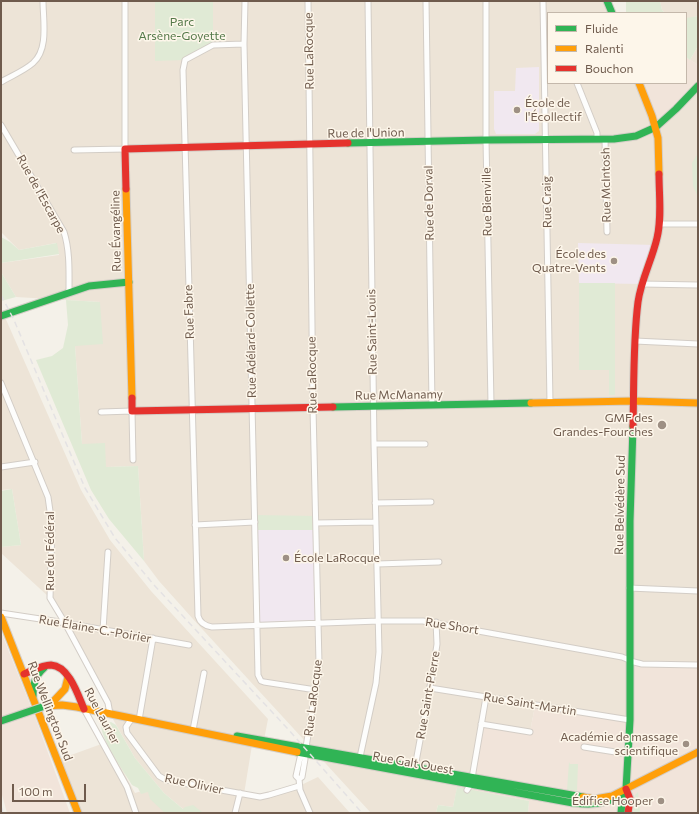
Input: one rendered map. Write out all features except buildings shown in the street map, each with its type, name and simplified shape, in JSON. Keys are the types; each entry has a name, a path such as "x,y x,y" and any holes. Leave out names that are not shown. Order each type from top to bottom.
{"street":[{"path":"1,82 32,64 40,55 43,42 42,1"},
{"name":"Rue Évangéline","path":"125,1 125,149 133,460"},
{"name":"Rue Adélard-Collette","path":"245,1 244,44 258,675 260,681 316,690"},
{"name":"Rue LaRocque","path":"308,1 313,408 319,664 305,751 300,758 296,776 310,813"},
{"name":"Rue Saint-Louis","path":"360,757 378,666 379,621 373,406 368,1"},
{"name":"Rue de Dorval","path":"426,1 432,405"},
{"name":"Rue Bienville","path":"486,1 486,140 491,404"},
{"name":"Rue Craig","path":"543,1 546,50 550,403"},
{"path":"607,1 612,12"},
{"name":"Rue Fabre","path":"203,624 199,620 198,616 183,70 185,60 214,45 244,44"},
{"name":"Rue McIntosh","path":"577,84 597,133 601,139 607,232"},
{"name":"Rue Belvédère Sud","path":"621,813 622,802 626,789 630,720 629,588 635,341 638,301 657,239 660,224 660,155 658,138 656,127 639,84"},
{"name":"Rue de l'Union","path":"74,150 428,143 486,140 601,139 636,136 656,127 698,86"},
{"name":"Rue de l'Escarpe","path":"1,125 64,232 69,263 69,292"},
{"path":"660,224 698,224"},
{"path":"1,316 69,292 100,284 129,282"},
{"path":"642,284 698,285"},
{"path":"635,341 698,344"},
{"name":"Rue du Fédéral","path":"1,383 48,497 51,515 50,598 108,703 110,714"},
{"name":"Rue McManamy","path":"101,412 634,401 698,403"},
{"path":"374,444 425,444"},
{"path":"1,467 34,462"},
{"path":"375,503 431,502"},
{"path":"195,525 255,522"},
{"path":"316,523 376,522"},
{"path":"103,630 108,552"},
{"path":"377,564 439,562"},
{"path":"629,588 698,591"},
{"name":"Rue Élaine-C.-Poirier","path":"1,614 189,644"},
{"name":"Rue Wellington Sud","path":"1,618 78,813"},
{"name":"Rue Short","path":"203,624 212,627 379,621 436,622 622,657 642,664 698,665"},
{"name":"Rue Saint-Pierre","path":"415,767 436,655 436,622"},
{"path":"135,719 153,638"},
{"name":"Rue Laurier","path":"48,666 52,664 60,667 68,675 94,728 127,787 136,813"},
{"path":"24,674 48,666"},
{"path":"33,696 33,683 36,676 48,666"},
{"path":"193,730 204,673"},
{"path":"48,705 64,691 68,682 68,675"},
{"name":"Rue Saint-Martin","path":"430,688 630,720"},
{"path":"470,784 486,697"},
{"name":"Rue Galt Ouest","path":"1,721 48,705 62,705 193,730 263,746 360,757 415,767 470,784"},
{"name":"Rue Olivier","path":"135,719 126,727 126,730 147,761 162,778 260,797 299,786"},
{"path":"481,724 530,732"},
{"path":"584,747 628,754"},
{"name":"Rue Galt Ouest","path":"305,751 470,784 588,798 607,797 626,789 698,752"},
{"name":"Rue Belvédère Sud","path":"626,789 630,799 628,813"},
{"path":"235,813 240,793"}],"shaded area":[{"path":"1,1 607,1 612,12 547,12 547,84 659,84 698,86 698,665 630,720 535,706 530,732 467,790 457,788 453,807 438,805 436,813 371,813 193,619 159,581 144,561 138,466 106,467 82,444 75,346 100,302 16,297 1,272 1,263 59,255 56,243 19,250 1,232"},
{"path":"660,1 698,1 698,16 690,18 687,18 687,12 664,12"},
{"path":"698,46 698,65 690,60"},
{"path":"687,58 698,65 698,86 656,127 639,84 687,84"},
{"name":"École de l'Écollectif","path":"539,67 539,131 535,134 496,134 494,129 494,91 515,91 516,68"},
{"name":"École des Quatre-Vents","path":"578,243 655,245 642,284 579,283"},
{"path":"4,315 81,490 110,540 151,591 268,719 264,740 253,739 244,794 254,796 299,786 318,777 350,813 188,813 164,793 135,758 110,714 110,708 50,598 1,553 1,547 21,545 12,489 1,490 1,316"},
{"name":"École LaRocque","path":"255,530 316,530 318,623 257,625"},
{"path":"1,632 35,717 70,813 7,813 1,791"},
{"path":"630,660 637,663 698,665 698,813 528,813 529,801 467,790 481,724 530,732 535,706 629,720"},
{"path":"107,742 135,793 149,789 176,813 79,813 60,759"}],"green space":[{"name":"Parc Arsène-Goyette","path":"155,1 213,1 213,45 185,60 155,61"},
{"path":"626,1 660,1 664,12 626,12"},
{"path":"698,16 698,46 690,60 687,58 687,18"},
{"path":"698,153 698,197 693,186 692,163"},
{"path":"1,237 10,242 19,250 57,243 59,254 1,263"},
{"path":"1,272 16,297 1,301"},
{"path":"579,283 615,283 615,395 609,395 609,370 579,370"},
{"path":"66,300 100,302 103,344 75,346 82,444 105,443 106,467 138,466 144,561 109,519 91,490 36,360 52,356 63,348 68,325"},
{"path":"12,489 21,545 1,547 1,491"},
{"path":"255,515 316,516 316,530 255,530"},
{"path":"111,722 116,725 135,758 164,793 183,809 193,805 202,813 165,813 150,799 148,792 141,794 138,788 132,785 118,764 102,732 101,725"},
{"path":"569,762 570,764 578,764 577,791 567,790"},
{"path":"457,787 529,801 528,813 436,813 438,805 453,807"},
{"path":"638,792 640,813 633,813 635,795"}],"railway":[{"path":"1,295 14,320 85,488 115,538 154,585 287,728 362,813"},
{"path":"1,806 3,813"}],"traffic: fast":[{"path":"607,1 612,12"},
{"path":"348,143 614,139 636,136 656,127 698,86"},
{"path":"1,316 89,286 129,282"},
{"path":"333,407 531,403"},
{"path":"621,813 622,802 626,789 630,720 630,521 633,426"},
{"path":"33,696 35,680 44,668"},
{"path":"1,721 45,706"},
{"path":"237,736 583,797"},
{"path":"297,752 573,803 587,804 606,802 623,792"}],"traffic: slow":[{"path":"639,84 652,116 658,138 659,174"},
{"path":"126,189 132,398"},
{"path":"531,403 633,401 698,403"},
{"path":"1,617 78,813"},
{"path":"50,705 65,689 68,677"},
{"path":"45,706 62,705 77,707 297,752"},
{"path":"583,797 595,799 612,796 698,752"}],"traffic: jam":[{"path":"126,189 125,149 348,143"},
{"path":"633,426 636,317 639,294 659,230 659,174"},
{"path":"132,398 132,411 333,407"},
{"path":"24,674 37,668 51,665 63,670 76,689 84,709"},
{"path":"626,789 630,799 628,813"}],"place":[{"name":"École de l'Écollectif","path":"517,110"},
{"name":"École des Quatre-Vents","path":"614,261"},
{"name":"GMF des Grandes-Fourches","path":"662,425"},
{"name":"École LaRocque","path":"286,558"},
{"name":"Académie de massage scientifique","path":"686,744"},
{"name":"Édifice Hooper","path":"661,801"}]}
